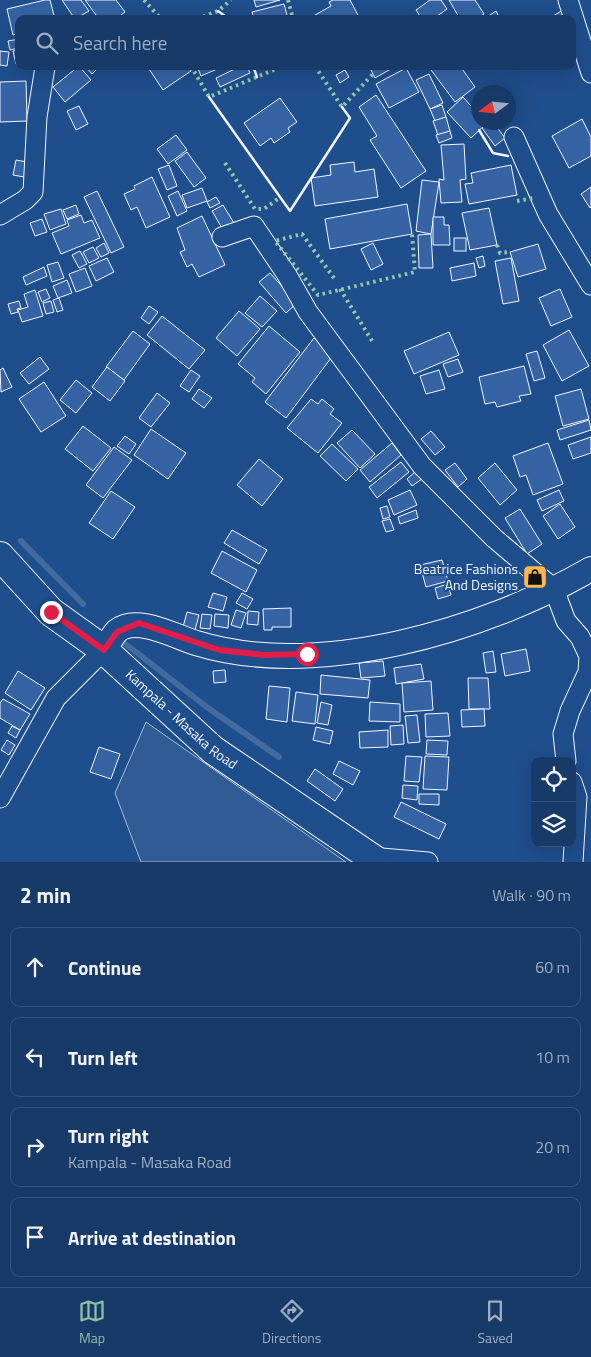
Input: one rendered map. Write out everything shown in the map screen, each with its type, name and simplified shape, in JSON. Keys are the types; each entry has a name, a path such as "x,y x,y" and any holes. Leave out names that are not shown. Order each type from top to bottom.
{"main road":[{"name":"Kampala - Masaka Road","path":"0,556 51,612 104,650 213,750 374,859"}],"street":[{"path":"568,0 573,15"},
{"path":"576,25 591,73"},
{"path":"0,215 25,200 33,192 37,117 45,70"},
{"path":"514,137 548,214 591,285"},
{"path":"222,237 254,226 287,275 308,312 422,466 494,538 554,589 566,621 580,637 589,656 588,672 570,711 563,734 566,757"},
{"path":"0,798 56,698 104,650 117,632 139,623 219,650 264,655 336,653 412,639 496,616 554,589 591,569"},
{"path":"574,862 576,794"},
{"path":"374,859 428,862"}],"shaded area":[{"path":"146,722 346,862 141,862 115,793"}],"building":[{"path":"50,0 54,15 15,15 15,34 13,35 7,9"},
{"path":"62,0 81,0 89,11 82,15 72,15"},
{"path":"85,0 116,0 125,12 121,15 96,15"},
{"path":"254,0 280,0 256,7"},
{"path":"333,0 350,0 358,15 315,15 331,6 329,2"},
{"path":"430,0 441,0 447,9 439,15 419,15 416,10"},
{"path":"449,0 475,0 484,14 483,15 458,15"},
{"path":"284,4 287,15 253,15 252,12"},
{"path":"563,10 566,15 555,15"},
{"path":"496,11 498,15 490,15"},
{"path":"15,40 15,49 10,50 8,41"},
{"path":"0,51 9,52 7,66 0,65"},
{"path":"74,70 82,70 91,80 65,102 53,87"},
{"path":"150,70 190,70 191,71 163,90"},
{"path":"199,70 215,70 201,76"},
{"path":"233,70 249,70 250,73 220,87 216,78"},
{"path":"345,70 349,77 340,83 336,75"},
{"path":"371,70 389,70 375,78"},
{"path":"402,70 407,70 419,92 389,108 376,84"},
{"path":"431,70 463,70 474,85 471,85 471,90 455,102"},
{"path":"429,74 443,103 430,109 416,80"},
{"path":"26,81 27,121 0,122 0,82"},
{"path":"376,95 426,171 401,188 370,140 377,136 359,107"},
{"path":"463,97 471,106 471,130 480,130 471,138 447,112"},
{"path":"280,98 297,122 288,128 290,132 274,143 271,138 260,146 244,123"},
{"path":"442,105 446,117 435,121 430,109"},
{"path":"79,106 88,124 76,130 67,111"},
{"path":"446,117 450,131 438,135 433,121"},
{"path":"582,119 591,137 591,156 569,168 552,136"},
{"path":"483,130 499,130 505,138 495,146"},
{"path":"450,131 452,138 439,143 436,135"},
{"path":"176,135 187,150 168,164 157,149"},
{"path":"464,144 466,179 460,180 462,202 441,203 439,179 444,180 441,145"},
{"path":"187,152 206,178 194,187 175,161"},
{"path":"16,160 27,162 24,177 13,175"},
{"path":"354,162 355,172 374,169 378,197 315,206 311,178 331,175 330,165"},
{"path":"169,165 177,186 167,190 158,169"},
{"path":"511,165 517,195 469,204 465,184 473,183 471,173"},
{"path":"152,177 170,217 146,228 137,207 131,210 124,194 135,189 134,186"},
{"path":"422,180 439,182 431,234 416,231"},
{"path":"591,187 591,207 590,208 581,194"},
{"path":"202,188 207,201 187,208 182,195"},
{"path":"97,191 124,247 111,253 84,197"},
{"path":"178,191 187,211 177,216 168,196"},
{"path":"216,197 220,203 210,208 207,202"},
{"path":"407,204 412,234 330,249 325,219"},
{"path":"76,205 79,214 67,219 63,210"},
{"path":"223,205 237,228 226,235 212,211"},
{"path":"489,208 497,245 470,250 462,213"},
{"path":"61,209 66,224 50,230 44,214"},
{"path":"81,215 84,223 92,220 100,238 61,254 52,233 69,226 67,220"},
{"path":"202,216 225,265 199,277 192,264 187,267 180,252 185,250 177,228"},
{"path":"433,217 444,217 444,225 449,225 450,245 433,245"},
{"path":"42,219 47,232 35,236 30,223"},
{"path":"431,234 433,268 419,268 418,235"},
{"path":"454,238 466,238 466,251 454,251"},
{"path":"104,243 109,253 101,257 96,248"},
{"path":"373,243 383,264 371,270 361,249"},
{"path":"538,244 546,269 518,277 510,252"},
{"path":"93,247 99,258 89,263 83,252"},
{"path":"80,251 87,264 79,268 72,255"},
{"path":"483,256 485,266 479,268 476,258"},
{"path":"107,258 114,272 96,281 89,266"},
{"path":"511,258 519,301 503,304 495,261"},
{"path":"58,262 64,278 52,282 47,265"},
{"path":"474,263 476,276 452,281 450,268"},
{"path":"44,267 47,276 26,285 23,277"},
{"path":"85,268 92,286 76,292 69,274"},
{"path":"270,273 297,303 286,313 259,282"},
{"path":"67,280 72,293 58,298 53,286"},
{"path":"46,289 50,298 42,302 38,292"},
{"path":"560,289 572,317 551,326 539,298"},
{"path":"35,290 43,316 22,322 18,310 28,307 24,294"},
{"path":"260,296 277,311 262,327 245,313"},
{"path":"59,298 63,310 57,312 53,300"},
{"path":"19,301 21,308 17,309 18,312 11,314 8,304"},
{"path":"51,301 54,312 46,314 43,303"},
{"path":"149,306 158,312 149,324 141,318"},
{"path":"239,311 260,329 237,356 216,338"},
{"path":"162,316 205,350 189,369 147,335"},
{"path":"269,326 300,352 266,394 252,382 255,378 238,364"},
{"path":"569,330 589,366 562,381 543,345"},
{"path":"133,331 150,344 124,380 106,367"},
{"path":"449,332 459,355 414,374 404,351"},
{"path":"314,338 334,354 286,418 265,402"},
{"path":"537,351 545,378 534,381 526,354"},
{"path":"40,357 49,369 29,384 20,373"},
{"path":"458,359 463,372 448,377 443,364"},
{"path":"524,366 531,394 519,396 521,401 497,407 495,402 485,404 479,377"},
{"path":"107,367 125,381 110,401 92,387"},
{"path":"3,368 12,387 1,392 0,370"},
{"path":"191,370 200,376 189,392 180,386"},
{"path":"439,370 445,389 426,394 420,376"},
{"path":"76,380 92,393 76,413 60,400"},
{"path":"44,382 66,416 41,432 19,399"},
{"path":"199,389 212,398 204,408 192,399"},
{"path":"581,389 589,419 563,426 555,396"},
{"path":"157,393 170,403 151,427 139,418"},
{"path":"311,399 318,404 322,399 334,409 330,414 342,423 318,453 287,428"},
{"path":"589,420 591,430 560,440 557,430"},
{"path":"83,426 111,448 93,471 65,449"},
{"path":"151,429 186,453 168,479 134,455"},
{"path":"352,430 375,454 360,468 337,443"},
{"path":"431,431 445,447 435,455 421,439"},
{"path":"125,436 136,444 129,454 117,446"},
{"path":"591,437 591,453 573,459 568,445"},
{"path":"392,443 401,455 370,482 360,470"},
{"path":"548,443 563,484 533,495 526,475 520,477 513,456"},
{"path":"332,444 358,469 346,481 320,456"},
{"path":"114,447 132,460 103,498 86,485"},
{"path":"259,459 283,479 262,506 237,485"},
{"path":"401,462 409,472 377,498 369,487"},
{"path":"455,463 467,479 458,487 445,470"},
{"path":"495,463 517,490 500,505 478,478"},
{"path":"416,471 422,479 412,486 407,479"},
{"path":"410,490 417,505 394,515 388,500"},
{"path":"559,490 564,501 542,511 537,500"},
{"path":"111,491 135,507 113,539 89,523"},
{"path":"560,504 575,527 558,539 543,516"},
{"path":"387,506 390,517 383,519 380,508"},
{"path":"520,509 542,544 527,554 505,518"},
{"path":"416,510 418,518 400,524 398,517"},
{"path":"390,519 394,530 386,532 382,521"},
{"path":"232,530 267,550 259,564 224,543"},
{"path":"222,551 257,570 246,592 211,573"},
{"path":"442,560 448,581 426,587 420,565"},
{"path":"448,584 451,595 438,599 435,588"},
{"path":"213,593 227,597 223,611 208,607"},
{"path":"242,593 253,599 247,609 236,603"},
{"path":"291,608 291,627 272,627 272,630 264,630 263,609"},
{"path":"236,610 246,613 241,628 231,625"},
{"path":"248,611 259,612 258,625 247,624"},
{"path":"187,612 199,615 195,630 183,627"},
{"path":"202,614 212,615 210,629 200,628"},
{"path":"215,614 229,615 228,628 214,626"},
{"path":"526,649 530,671 505,676 501,654"},
{"path":"493,651 496,672 486,673 483,653"},
{"path":"383,661 385,676 361,678 359,663"},
{"path":"421,664 424,679 396,684 394,668"},
{"path":"225,670 226,682 214,683 213,671"},
{"path":"18,671 45,688 31,710 5,693"},
{"path":"321,675 370,680 368,698 320,694"},
{"path":"468,678 488,678 490,709 469,709"},
{"path":"431,681 433,710 404,712 402,683"},
{"path":"269,686 290,688 287,722 266,719"},
{"path":"296,692 318,695 315,724 292,721"},
{"path":"3,699 30,714 20,730 0,718 0,703"},
{"path":"321,702 332,705 328,725 317,723"},
{"path":"370,702 400,704 400,722 369,721"},
{"path":"484,709 485,726 462,727 461,710"},
{"path":"448,713 450,736 426,737 425,714"},
{"path":"417,715 420,742 408,743 405,716"},
{"path":"403,725 404,744 391,745 390,726"},
{"path":"12,726 20,730 16,738 8,733"},
{"path":"316,727 333,731 330,744 313,740"},
{"path":"388,730 388,747 360,748 359,732"},
{"path":"7,740 15,745 9,755 1,750"},
{"path":"427,740 448,741 447,755 426,754"},
{"path":"99,747 120,754 111,779 90,772"},
{"path":"406,756 422,757 419,782 404,781"},
{"path":"425,756 449,757 447,790 423,789"},
{"path":"339,761 360,771 353,785 333,774"},
{"path":"315,769 343,789 335,801 307,781"},
{"path":"403,785 418,786 417,800 402,798"},
{"path":"419,794 439,794 439,805 419,804"},
{"path":"401,802 446,824 439,839 394,817"}],"waterway":[{"path":"21,541 83,604"},
{"path":"119,639 208,708 279,757"}],"hedge":[{"path":"144,0 157,15"},
{"path":"208,15 218,11 231,0"},
{"path":"288,0 292,15"},
{"path":"193,70 209,97 273,70"},
{"path":"318,70 342,107 373,74"},
{"path":"225,163 255,209 264,209 279,198"},
{"path":"517,201 534,198"},
{"path":"334,278 302,234 275,241 318,295 415,272 412,234"},
{"path":"497,245 500,253 510,252"},
{"path":"340,289 374,344"}],"wall":[{"path":"218,11 224,15"},
{"path":"254,70 257,77"},
{"path":"209,97 290,211 350,118 342,107"},
{"path":"479,130 493,153 508,156"}],"place":[{"name":"Beatrice Fashions And Designs","path":"535,577"}],"route":[{"path":"51,612 104,650 117,632 125,627 139,623 219,650 264,655 307,654"}]}
